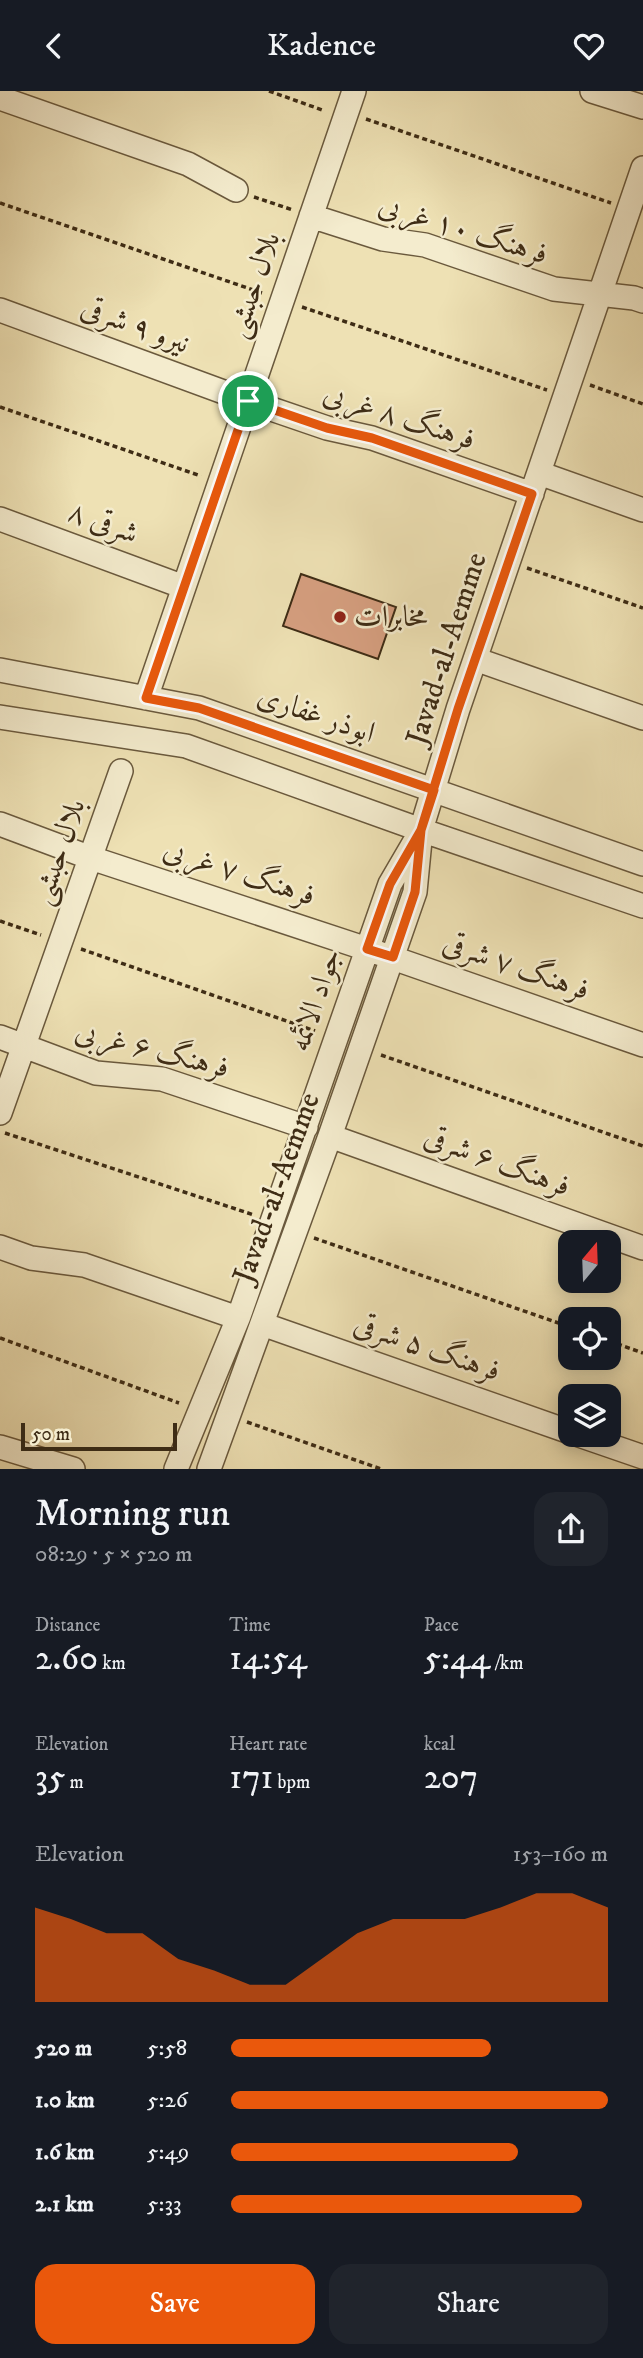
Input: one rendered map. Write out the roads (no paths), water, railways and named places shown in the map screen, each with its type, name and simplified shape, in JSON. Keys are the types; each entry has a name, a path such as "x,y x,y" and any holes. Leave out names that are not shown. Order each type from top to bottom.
{"street":[{"path":"592,91 643,107"},
{"path":"0,98 188,165 236,190"},
{"name":"بلال حبشی","path":"146,698 350,102"},
{"name":"Javad-al-Aemme","path":"209,1469 415,892 421,830 475,659 643,168"},
{"name":"فرهنگ ۱۰ غربی","path":"311,216 383,239 425,245 554,289 643,301"},
{"name":"نیرو ۹ شرقی","path":"0,310 248,401"},
{"name":"فرهنگ ۸ غربی","path":"248,401 327,428 643,510"},
{"name":"۸ شرقی","path":"0,519 184,587"},
{"path":"475,659 643,718"},
{"name":"ابوذر غفاری","path":"0,670 199,708 643,864"},
{"path":"0,717 186,746 643,906"},
{"name":"بلال حبشی","path":"0,1113 121,771"},
{"name":"فرهنگ ۷ غربی","path":"0,824 367,949"},
{"name":"جواد الائمه","path":"176,1469 239,1318 390,884 421,830"},
{"name":"فرهنگ ۷ شرقی","path":"367,949 643,1045"},
{"name":"فرهنگ ۶ غربی","path":"0,1038 96,1073 162,1079 306,1127"},
{"name":"فرهنگ ۶ شرقی","path":"330,1136 643,1248"},
{"path":"0,1247 31,1258 85,1265 239,1318"},
{"name":"فرهنگ ۵ شرقی","path":"262,1324 558,1428"},
{"path":"0,1447 73,1469"},
{"path":"614,1447 643,1457"}],"place":[{"name":"مخابرات","path":"340,617"}]}
